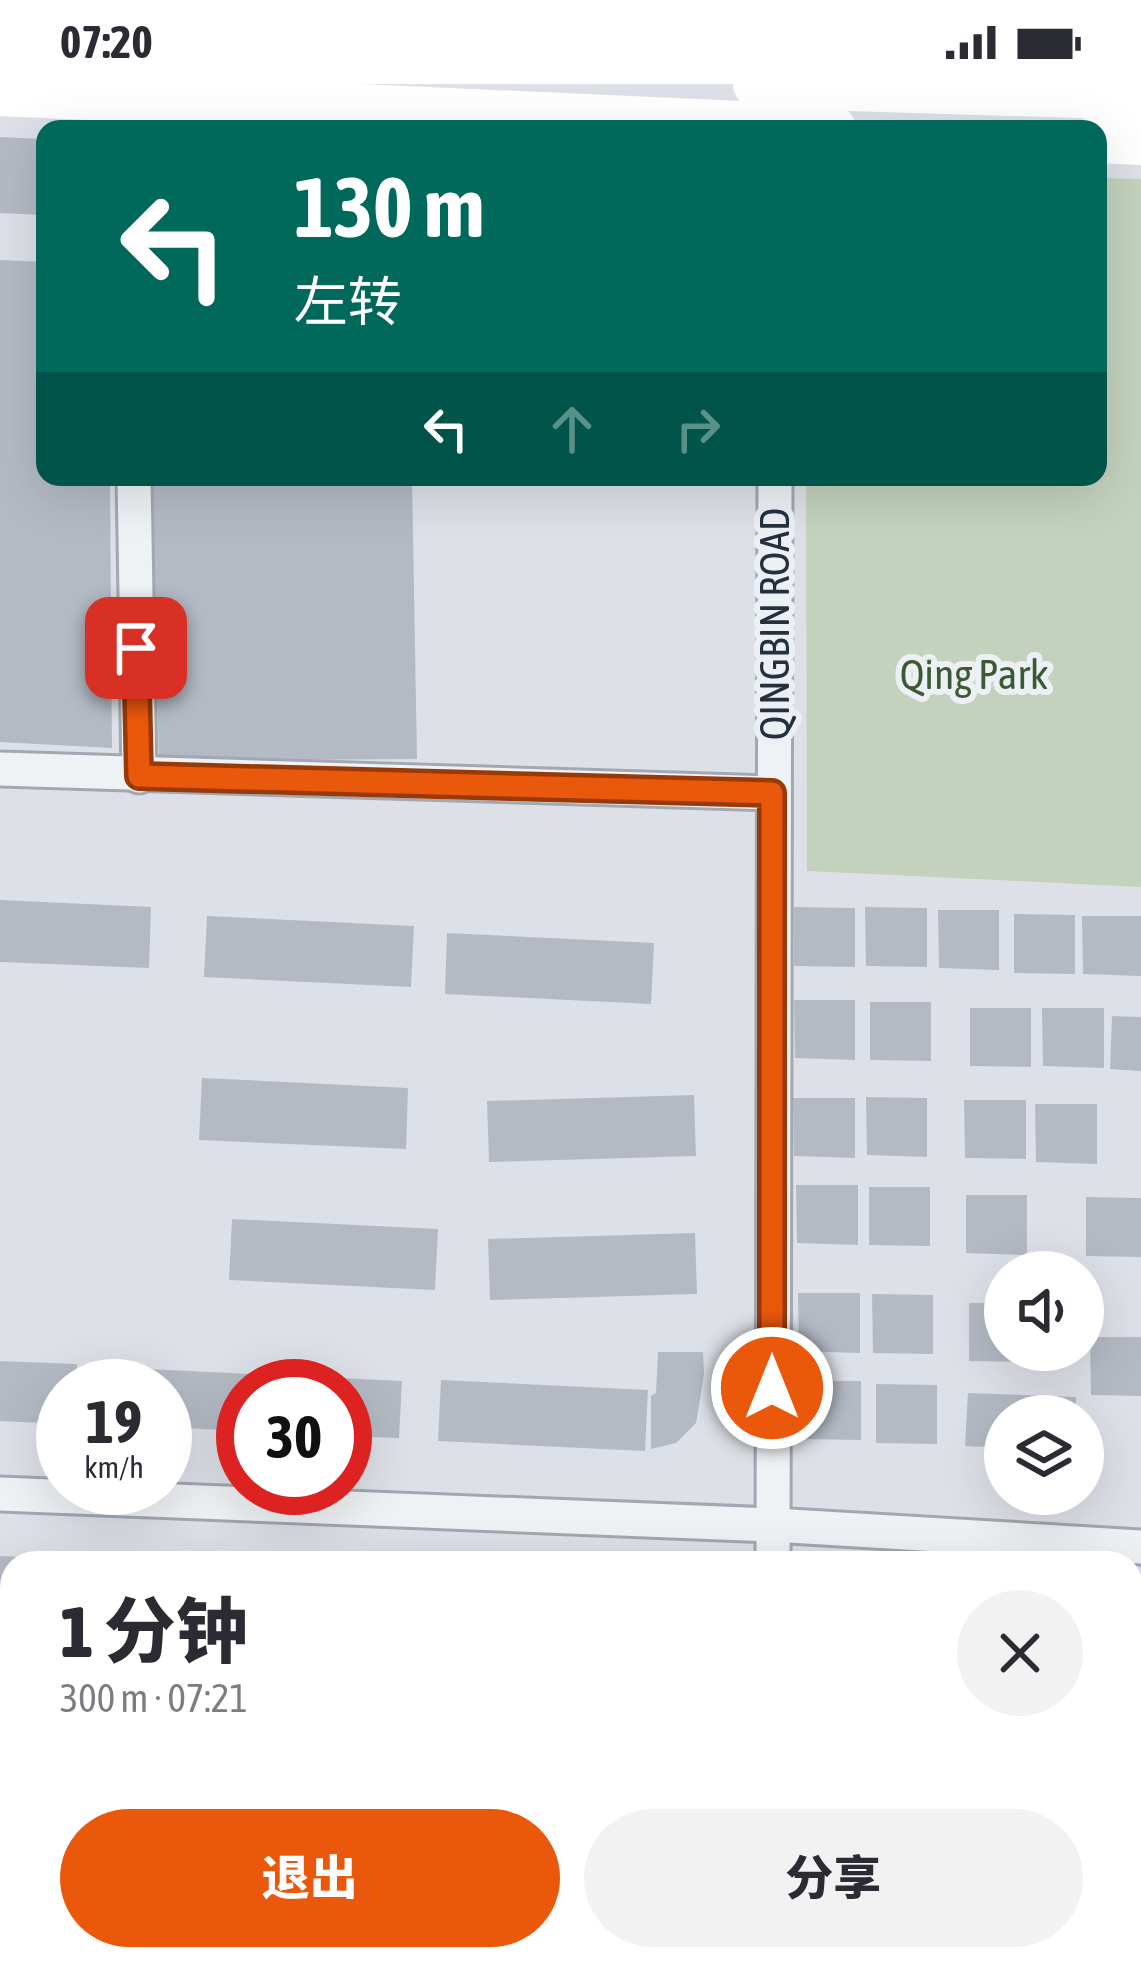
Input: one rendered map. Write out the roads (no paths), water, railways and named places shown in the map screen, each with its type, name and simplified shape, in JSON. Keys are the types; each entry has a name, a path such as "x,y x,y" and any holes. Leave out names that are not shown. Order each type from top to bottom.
{"street":[{"path":"0,92 128,104 772,106 1141,96"},
{"path":"772,106 809,120"},
{"path":"1107,139 1141,141"},
{"path":"134,486 139,776"},
{"name":"QINGBIN ROAD","path":"773,1551 775,486"},
{"path":"0,769 772,793"},
{"path":"0,1494 773,1525 1141,1547"}],"park label":[{"name":"Qing Park","path":"974,674"}]}
